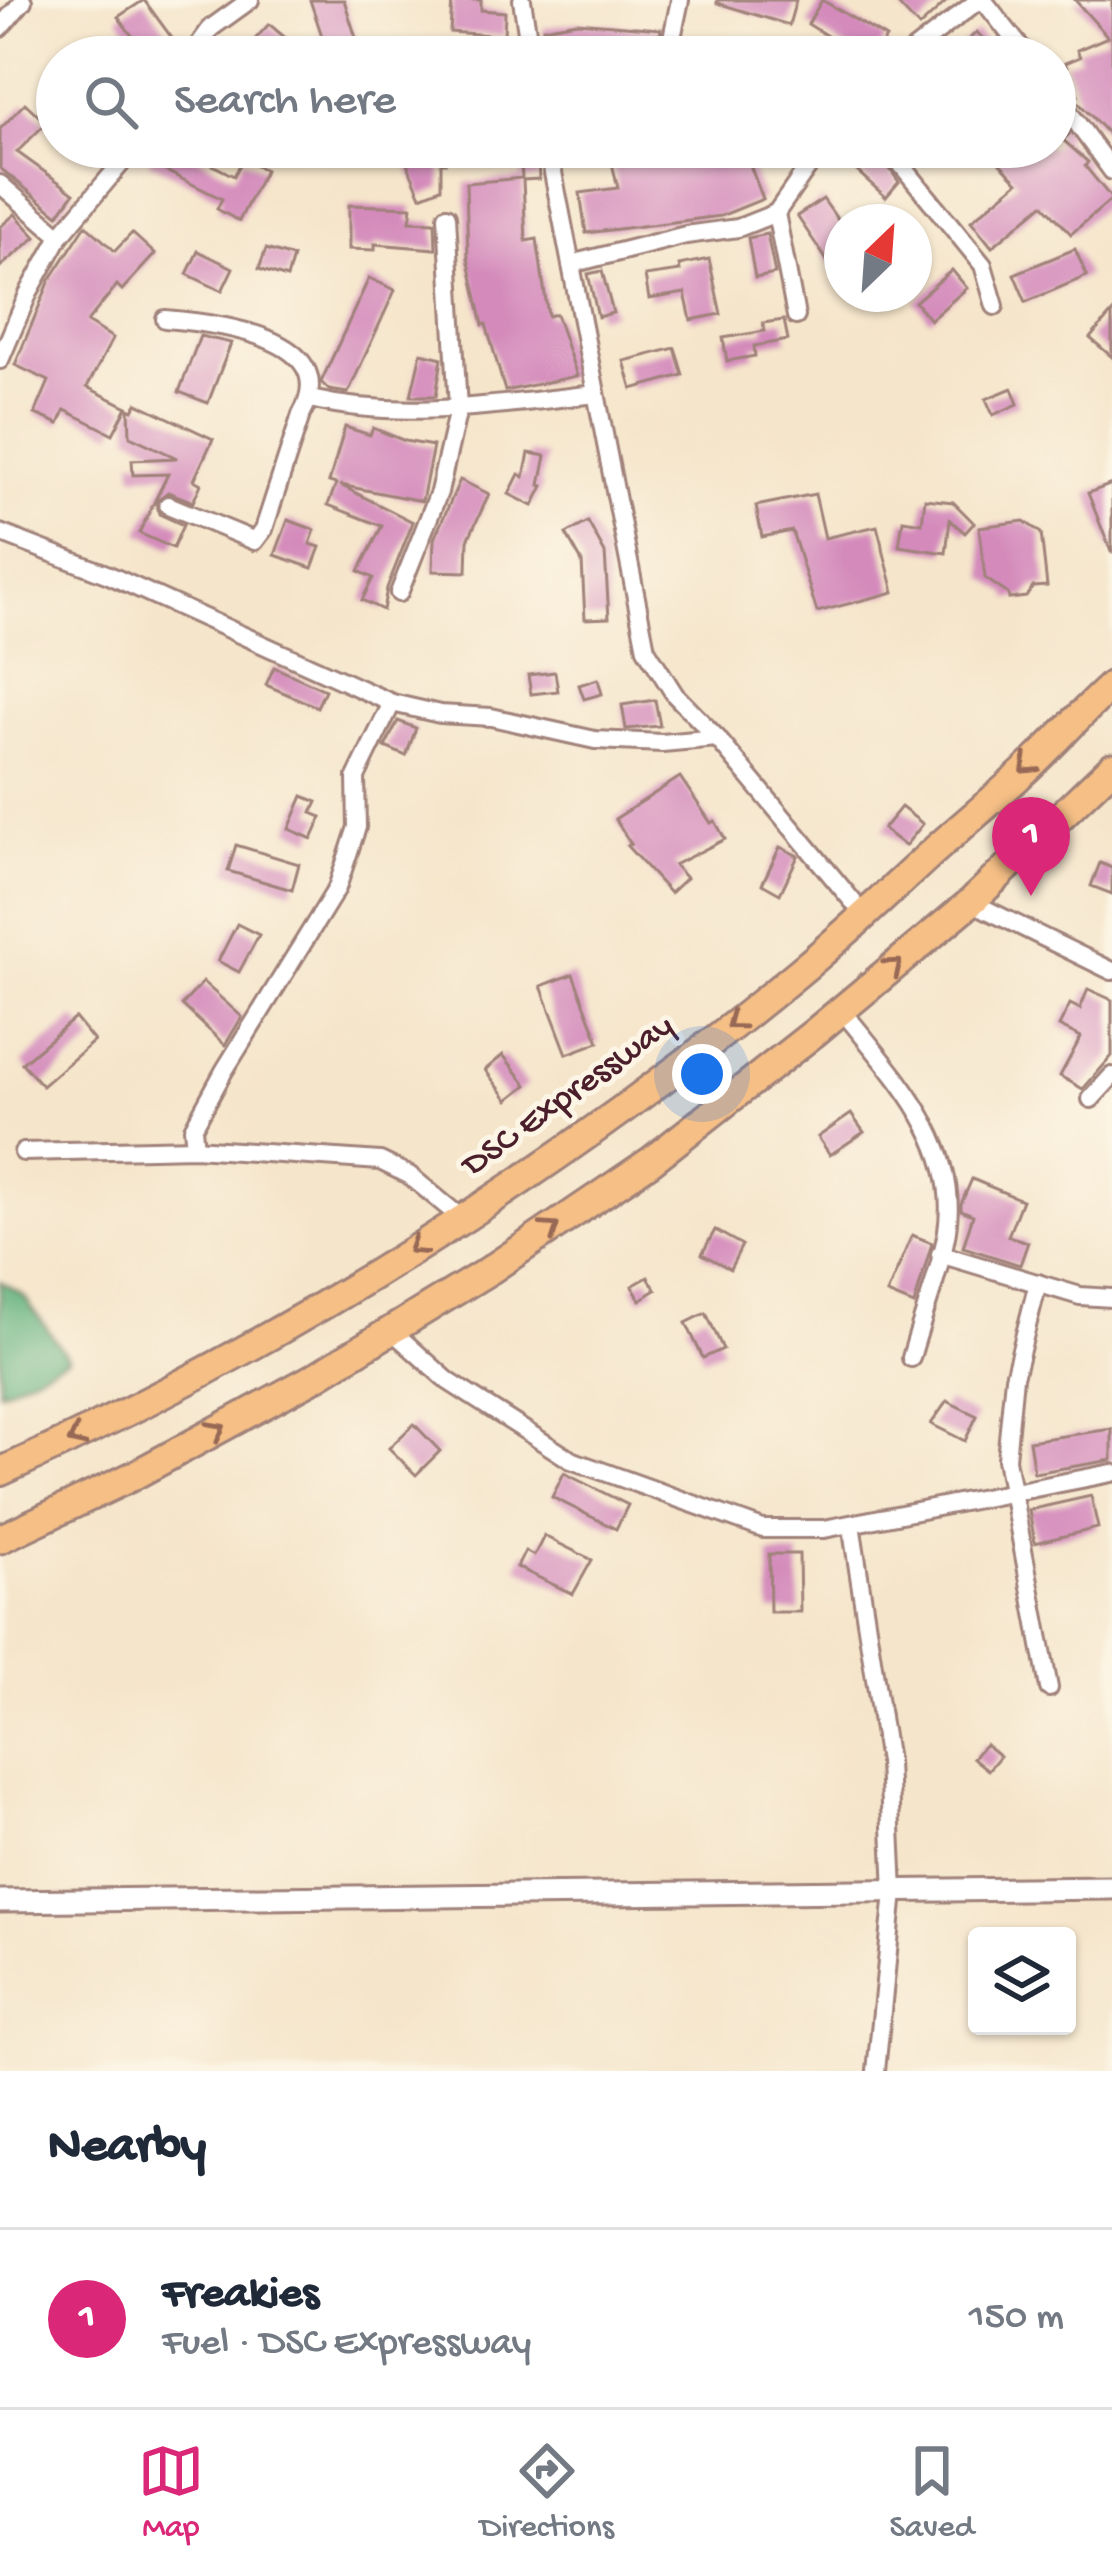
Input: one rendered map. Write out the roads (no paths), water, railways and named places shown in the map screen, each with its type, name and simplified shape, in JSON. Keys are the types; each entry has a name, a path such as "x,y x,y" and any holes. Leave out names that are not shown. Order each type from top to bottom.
{"main road":[{"name":"DSC Expressway","path":"0,1472 90,1432 373,1275 563,1150 794,976 865,916 1112,685"},
{"path":"0,1539 131,1477 391,1330 490,1270 651,1161 971,902 1112,767"}],"street":[{"path":"206,36 250,0"},
{"path":"522,0 528,36"},
{"path":"672,36 680,0"},
{"path":"0,28 23,1"},
{"path":"932,36 984,1 1012,36"},
{"path":"1076,122 1112,171"},
{"path":"0,360 28,292 60,236 117,168"},
{"path":"552,168 646,649 675,695 717,738 865,916"},
{"path":"571,264 738,228 776,213 807,168"},
{"path":"904,168 983,265 995,306"},
{"path":"0,184 60,236"},
{"path":"776,213 796,316"},
{"path":"399,593 440,492 458,409 447,216"},
{"path":"165,319 225,324 297,353 308,369 310,399 264,529 255,541 168,505"},
{"path":"310,399 381,412 596,394"},
{"path":"0,533 109,575 392,704 440,714 490,717 595,740 662,743 717,738"},
{"path":"195,1148 193,1128 203,1109 338,888 357,827 356,777 392,704"},
{"path":"971,902 1112,971"},
{"path":"842,1010 923,1115 946,1169 947,1230 911,1358"},
{"path":"1091,1099 1112,1076"},
{"path":"23,1152 195,1148 380,1162 409,1175 461,1218"},
{"path":"940,1254 1080,1296 1112,1298"},
{"path":"1039,1283 1014,1377 1006,1459 1049,1688"},
{"path":"391,1330 448,1381 571,1460 763,1529 824,1529 1112,1473"},
{"path":"850,1524 888,1762 894,1892 876,2071"},
{"path":"0,1900 1112,1888"}],"place":[{"name":"Freakies","path":"1031,896"}]}
